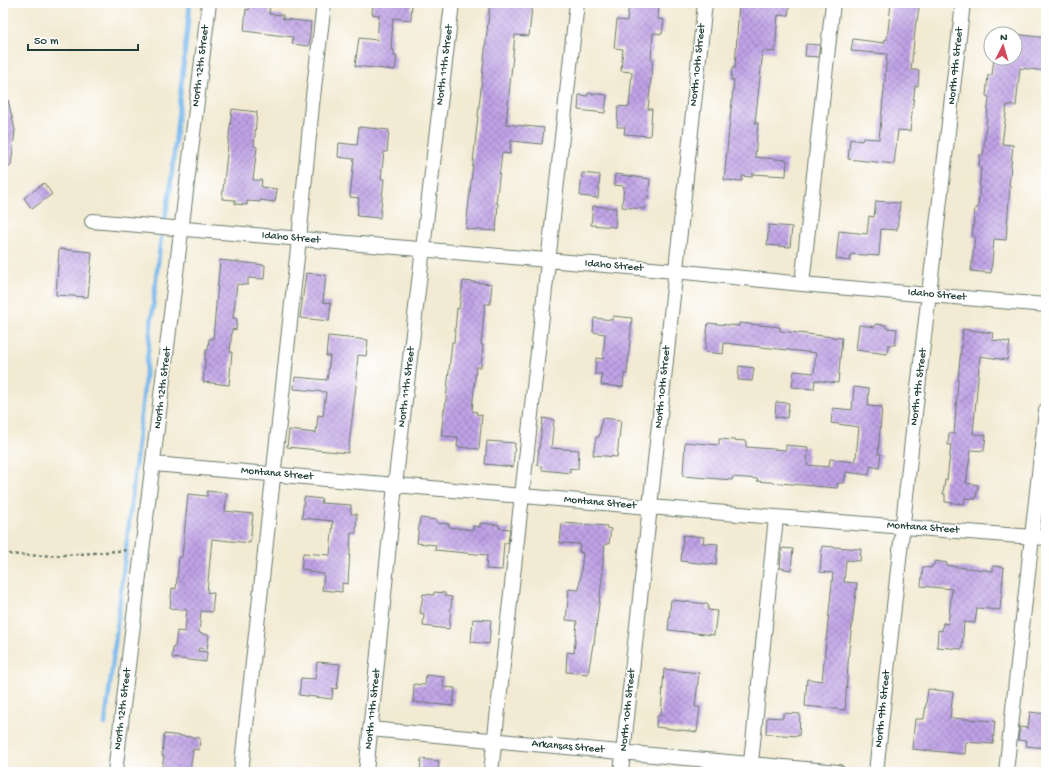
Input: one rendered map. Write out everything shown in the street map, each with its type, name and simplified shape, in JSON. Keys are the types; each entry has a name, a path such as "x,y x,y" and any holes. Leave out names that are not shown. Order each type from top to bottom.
{"street":[{"name":"North 12th Street","path":"116,772 209,3"},
{"path":"241,772 324,3"},
{"name":"North 11th Street","path":"366,772 395,485 452,3"},
{"path":"491,772 577,3"},
{"name":"North 10th Street","path":"621,772 705,3"},
{"path":"802,284 833,3"},
{"name":"North 9th Street","path":"876,772 963,3"},
{"name":"Idaho Street","path":"92,222 182,228 1046,305"},
{"path":"1006,772 1046,410"},
{"name":"Montana Street","path":"154,464 650,507 1046,538"},
{"path":"751,768 776,517"},
{"name":"Arkansas Street","path":"370,729 623,753 751,768 838,772"}],"path":[{"path":"3,553 26,555 143,549"}],"building":[{"path":"250,3 270,3 269,14 283,15 283,19 311,22 309,46 292,44 293,37 244,31 246,9 249,10"},
{"path":"373,3 412,3 411,20 393,18 391,50 394,50 394,56 397,56 395,70 355,66 359,38 377,40 379,15 372,14"},
{"path":"490,3 532,7 529,36 515,35 506,124 544,128 542,144 511,141 510,154 502,153 496,203 498,203 496,231 466,229"},
{"path":"629,3 659,3 658,19 664,20 662,34 653,33 651,59 653,59 648,109 652,109 650,136 624,134 625,127 617,127 618,106 629,107 632,72 621,71 623,49 614,48 617,20 627,21"},
{"path":"739,3 790,3 788,16 778,15 775,52 763,51 755,123 758,123 755,157 787,160 786,176 752,174 752,177 742,176 742,181 724,180 734,80 731,80 732,68 735,68"},
{"path":"891,3 916,3 916,7 919,7 916,21 911,70 919,70 918,86 915,86 910,131 898,130 894,164 848,159 850,139 862,141 863,138 879,139 887,54 851,51 853,39 884,43 885,39 887,40"},
{"path":"1023,35 1046,38 1046,71 1020,68 1016,106 1007,105 1002,144 1013,145 1006,240 994,239 991,273 971,271 975,237 972,237 975,208 978,208 981,167 979,167 980,155 983,155 989,97 986,96 988,75 992,75 993,66 1023,66"},
{"path":"806,44 820,45 818,57 805,56"},
{"path":"588,93 607,95 605,113 578,110 579,95 588,96"},
{"path":"3,100 8,100 15,130 11,166 3,165"},
{"path":"232,109 257,112 254,146 257,147 253,180 262,180 261,187 277,189 275,202 260,200 260,202 247,201 247,205 235,204 235,200 222,199"},
{"path":"359,127 389,130 387,152 384,152 381,179 384,179 380,218 357,216 359,198 350,197 354,159 338,157 339,143 357,145"},
{"path":"582,173 600,175 598,198 580,196"},
{"path":"615,174 650,179 648,199 645,199 644,209 622,207 624,186 614,185"},
{"path":"44,183 52,194 32,209 24,198"},
{"path":"876,201 900,203 897,230 881,229 879,256 851,254 850,261 836,259 839,231 867,234 869,216 874,217"},
{"path":"593,206 616,208 615,227 591,225"},
{"path":"769,225 792,227 790,247 767,245"},
{"path":"59,249 92,252 88,297 56,295"},
{"path":"220,260 265,265 264,279 248,278 248,285 237,284 233,318 237,319 236,330 232,329 230,352 232,352 229,385 203,382 206,350 208,350 209,339 213,339"},
{"path":"306,273 326,275 323,302 331,303 329,321 300,318"},
{"path":"463,281 492,284 490,304 485,304 481,345 483,345 481,367 476,367 472,411 477,412 476,414 482,415 479,449 457,447 458,437 441,436 452,342 454,342 457,308 459,309"},
{"path":"613,316 632,318 627,374 624,374 623,387 601,385 602,374 595,374 596,358 603,359 605,334 593,332 594,318 613,320"},
{"path":"708,323 739,326 739,323 780,327 780,331 842,338 838,383 815,380 814,389 792,387 794,371 814,373 816,353 724,343 723,354 705,352"},
{"path":"875,324 886,325 886,328 897,329 895,345 888,345 887,354 856,350 859,325 875,327"},
{"path":"963,329 993,333 992,340 1010,342 1007,360 980,356 973,434 986,435 984,451 971,450 966,483 978,485 976,499 965,498 964,504 945,502 945,494 943,494 945,480 947,480 951,445 948,445 949,433 954,434"},
{"path":"328,336 368,340 366,356 358,355 357,378 348,453 287,447 289,430 316,433 318,415 323,416 326,392 294,389 295,377 327,380 330,356 326,356"},
{"path":"739,366 754,368 752,381 738,380"},
{"path":"854,387 869,389 868,406 882,407 878,454 881,454 879,468 870,466 869,475 846,472 844,483 838,483 837,488 757,481 758,479 733,477 732,480 683,476 685,442 719,445 719,439 746,441 746,447 786,450 786,445 808,447 807,465 829,467 830,459 855,462 859,427 831,423 833,408 852,410"},
{"path":"776,402 789,403 787,418 775,417"},
{"path":"543,418 554,420 551,448 579,450 578,469 570,468 570,473 542,470 542,466 537,465"},
{"path":"602,418 621,420 617,457 593,455 596,437 599,437"},
{"path":"487,441 515,443 513,467 485,464"},
{"path":"207,491 227,493 225,511 253,514 250,543 212,539 207,592 214,593 212,612 201,611 199,633 209,635 207,649 199,648 198,651 207,652 206,662 172,658 177,631 185,632 187,610 170,608 172,588 176,589 179,557 182,557 188,494 207,496"},
{"path":"304,497 322,499 321,503 351,505 351,514 357,514 356,533 351,533 348,584 342,583 342,592 322,590 324,574 309,572 309,570 301,569 303,553 330,555 333,521 302,518"},
{"path":"420,518 437,520 437,523 449,524 449,527 473,530 473,526 480,527 480,523 499,525 499,528 510,529 508,543 504,543 502,570 486,569 487,555 435,550 436,545 417,543"},
{"path":"562,523 607,526 606,528 611,529 609,544 605,544 594,644 588,674 566,672 567,652 574,653 577,621 566,620 569,589 579,590 583,553 579,552 580,544 560,543"},
{"path":"683,535 704,537 703,543 718,544 716,565 681,561"},
{"path":"822,546 861,549 860,561 846,560 844,582 857,583 849,649 845,710 805,706 807,679 822,681 833,573 820,572"},
{"path":"782,548 793,549 791,570 780,568"},
{"path":"935,561 947,563 946,565 993,571 993,566 1004,567 1000,610 977,608 975,623 964,622 962,649 937,647 938,630 942,631 943,623 948,624 952,589 921,586 923,567 931,568"},
{"path":"434,592 445,593 445,596 452,597 449,629 423,626 424,614 420,613 423,594 434,595"},
{"path":"671,600 708,604 708,610 717,611 714,635 668,630"},
{"path":"473,619 491,620 489,644 471,642"},
{"path":"317,662 340,664 337,689 333,688 332,699 299,695 301,678 315,679"},
{"path":"664,669 699,673 695,707 700,707 697,732 656,727 657,716 661,716"},
{"path":"426,675 444,677 443,687 455,688 453,706 413,702 414,684 425,685"},
{"path":"928,689 953,692 950,718 995,721 993,744 966,742 965,754 912,749 915,719 924,719"},
{"path":"1030,712 1046,714 1046,748 1026,746 1027,741 1018,740 1020,727 1028,728"},
{"path":"783,713 800,714 799,736 766,734 767,717 783,718"},
{"path":"164,734 200,738 199,750 193,749 190,771 162,768 164,756 162,756"},
{"path":"421,759 439,761 438,772 420,772"}],"waterway":[{"path":"164,223 170,191 190,3"},
{"path":"105,724 161,237"}]}
